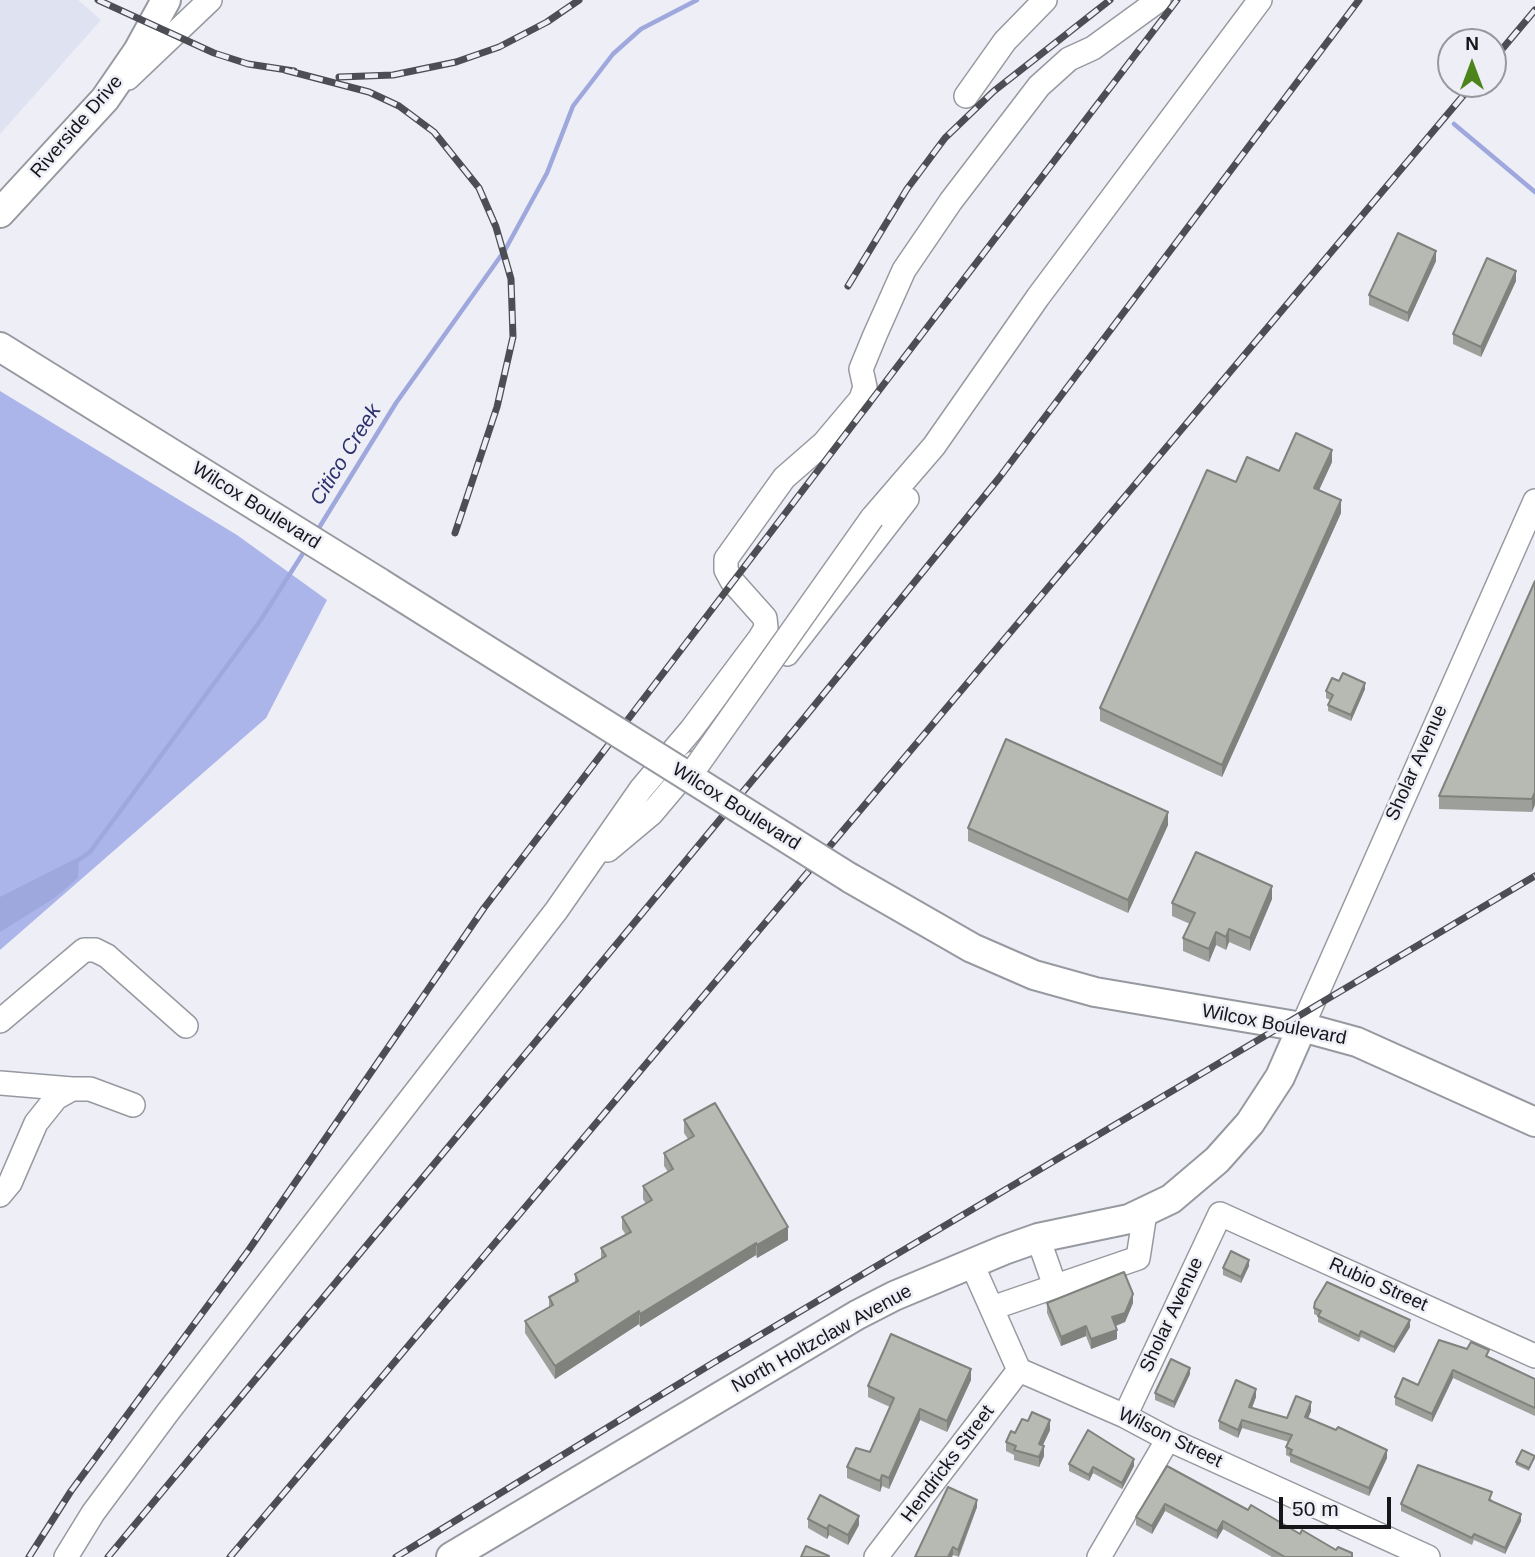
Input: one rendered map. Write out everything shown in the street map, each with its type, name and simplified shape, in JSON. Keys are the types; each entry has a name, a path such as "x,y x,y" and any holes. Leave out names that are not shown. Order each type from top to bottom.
{"main road":[{"name":"Riverside Drive","path":"0,212 105,99 138,51 163,1"},
{"path":"0,325 5,350"},
{"name":"Wilcox Boulevard","path":"5,350 850,878 972,948 1034,975 1095,992 1301,1027 1357,1042 1535,1122"},
{"name":"North Holtzclaw Avenue","path":"462,1554 857,1315 971,1262 1038,1238 1112,1224 1145,1213 1184,1190 1233,1144 1266,1100 1301,1027"}],"street":[{"path":"105,99 210,0"},
{"path":"966,96 1005,41 1045,0"},
{"path":"66,1557 93,1513 168,1412 579,876 641,789 691,730 766,628 759,608 732,581 726,570 726,559 784,478 824,443 862,399 865,387 862,369 904,270 951,201 1039,86 1069,59 1093,48 1159,0"},
{"path":"689,777 873,518 934,446 1038,297 1261,0"},
{"path":"579,876 651,814 801,637 913,492 934,446"},
{"name":"Sholar Avenue","path":"1301,1027 1535,501"},
{"path":"0,1021 84,950 94,950 107,956 186,1026"},
{"path":"0,1083 90,1088 133,1105"},
{"path":"0,1195 10,1183 45,1108 72,1088"},
{"path":"992,1308 1139,1258 1145,1213"},
{"name":"Sholar Avenue","path":"1125,1416 1220,1214"},
{"name":"Rubio Street","path":"1220,1214 1535,1356"},
{"path":"1038,1238 1055,1286"},
{"path":"971,1262 1019,1370"},
{"name":"Wilson Street","path":"1019,1370 1125,1416 1401,1552 1428,1557"},
{"name":"Hendricks Street","path":"876,1557 1019,1370"},
{"path":"1099,1557 1168,1439"}],"shaded area":[{"path":"0,0 78,0 101,20 0,134"},
{"path":"0,391 237,535 327,600 266,718 0,950"},
{"path":"79,857 78,878 53,899 0,932 0,897"}],"building":[{"path":"1398,233 1436,251 1408,313 1369,295"},
{"path":"1487,258 1516,271 1481,347 1453,334"},
{"path":"1296,433 1332,450 1314,488 1341,500 1222,765 1100,708 1207,470 1236,482 1247,457 1279,471"},
{"path":"1535,581 1535,792 1532,799 1439,796"},
{"path":"1343,673 1365,683 1351,715 1328,705 1333,695 1326,691 1332,678 1339,681"},
{"path":"1006,739 1168,812 1128,900 968,828"},
{"path":"1196,852 1272,886 1250,938 1229,929 1226,937 1216,932 1209,949 1183,938 1195,913 1172,903"},
{"path":"715,1103 788,1227 757,1245 756,1243 640,1314 639,1311 555,1366 525,1321 553,1305 549,1297 578,1281 575,1274 606,1256 601,1248 631,1232 622,1217 652,1200 643,1186 673,1169 664,1153 694,1136 684,1120"},
{"path":"1231,1251 1249,1260 1241,1277 1223,1268"},
{"path":"1124,1272 1133,1294 1125,1313 1112,1317 1117,1330 1091,1339 1086,1326 1061,1337 1047,1303"},
{"path":"1327,1282 1410,1320 1394,1347 1361,1331 1359,1336 1318,1316 1321,1311 1314,1308 1315,1302"},
{"path":"891,1334 971,1369 947,1421 920,1409 889,1478 882,1475 880,1481 847,1467 856,1448 870,1452 894,1398 868,1386"},
{"path":"1439,1340 1467,1349 1471,1342 1489,1350 1486,1356 1535,1379 1535,1408 1453,1370 1432,1414 1395,1397 1403,1378 1418,1385"},
{"path":"1171,1359 1190,1368 1174,1402 1155,1393"},
{"path":"1236,1380 1256,1389 1249,1407 1287,1418 1296,1396 1311,1402 1305,1417 1336,1430 1338,1427 1387,1450 1369,1488 1290,1454 1292,1450 1286,1447 1292,1435 1242,1420 1238,1430 1219,1421"},
{"path":"1032,1412 1050,1420 1039,1444 1044,1446 1039,1457 1014,1450 1016,1446 1006,1442 1011,1431 1015,1433 1022,1419 1028,1421"},
{"path":"1088,1430 1134,1459 1122,1483 1093,1467 1089,1475 1069,1464"},
{"path":"1522,1450 1535,1456 1529,1468 1516,1462"},
{"path":"1418,1465 1492,1492 1489,1500 1521,1514 1505,1548 1474,1534 1472,1538 1401,1504"},
{"path":"1167,1466 1248,1510 1251,1505 1300,1534 1302,1530 1336,1550 1338,1547 1352,1553 1352,1557 1285,1557 1223,1521 1217,1531 1165,1504 1152,1526 1136,1517"},
{"path":"948,1487 977,1500 958,1550 953,1547 948,1557 915,1557"},
{"path":"820,1495 859,1516 848,1535 829,1525 827,1529 808,1519"},
{"path":"806,1546 829,1556 801,1557"}],"waterway":[{"name":"Citico Creek","path":"317,531 396,403 505,250 547,173 573,106 613,54 641,29 697,0"},
{"path":"1454,124 1535,192"},
{"name":"Citico Creek","path":"74,863 90,852 260,621 307,547"}],"railway":[{"path":"98,0 214,53 248,64 294,71"},
{"path":"339,77 393,75 456,62 499,47 547,22 579,0"},
{"path":"848,286 907,189 945,138 994,91 1110,0"},
{"path":"29,1557 71,1491 248,1251 484,908 1177,0"},
{"path":"108,1557 805,717 999,478 1359,0"},
{"path":"1507,43 1535,10"},
{"path":"285,70 369,92 399,106 434,132 479,188 496,227 511,279 513,337 497,407 455,533"},
{"path":"230,1557 1461,98"},
{"path":"396,1557 713,1363 1535,876"}]}
